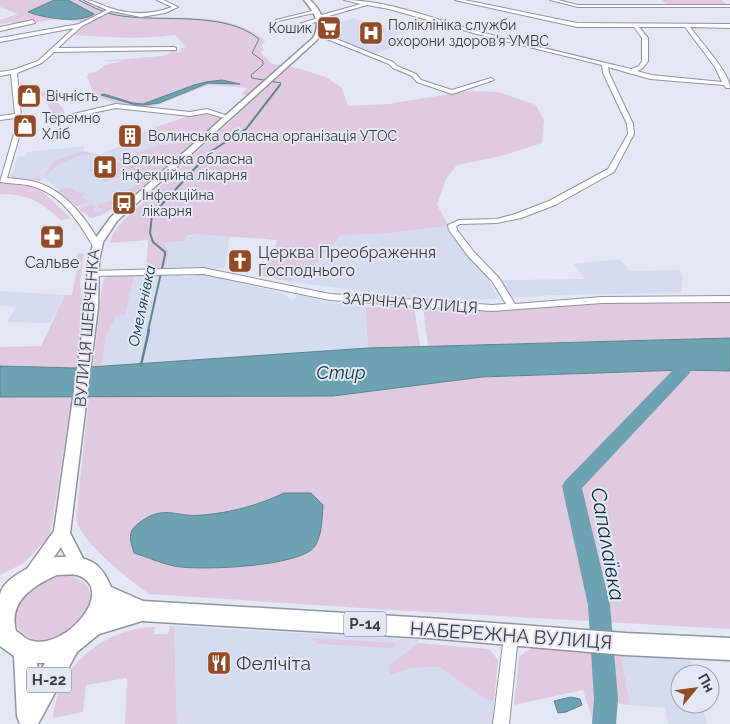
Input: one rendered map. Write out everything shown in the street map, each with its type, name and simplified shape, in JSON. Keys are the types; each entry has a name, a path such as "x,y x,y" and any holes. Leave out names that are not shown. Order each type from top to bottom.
{"main road":[{"name":"Н-22","path":"29,720 25,651 6,638 4,604 32,575 56,566 79,566"},
{"path":"79,566 96,576 103,594"},
{"name":"Н-22","path":"29,720 69,644 92,625 100,609 103,594"},
{"name":"НАБЕРЕЖНА ВУЛИЦЯ","path":"103,594 142,611"},
{"name":"НАБЕРЕЖНА ВУЛИЦЯ","path":"92,625 142,611 730,649"},
{"path":"25,651 47,652 69,644"}],"street":[{"path":"86,0 106,12 126,15 144,16 176,7 159,0"},
{"path":"97,246 114,219 319,34 322,26 319,16 307,0"},
{"path":"346,0 390,8 650,77 728,84"},
{"path":"457,0 577,25 636,27 730,26"},
{"path":"481,5 491,0"},
{"path":"552,0 578,6 730,5"},
{"path":"603,0 606,6"},
{"path":"660,0 666,6"},
{"path":"725,0 730,5"},
{"path":"278,20 319,16 367,4"},
{"path":"0,40 80,25 106,12"},
{"path":"293,27 319,16"},
{"path":"0,29 33,22"},
{"path":"0,74 14,72 40,62 80,25"},
{"path":"632,71 641,67 645,61 645,38 636,27"},
{"path":"687,27 718,67 730,91"},
{"path":"319,34 391,63 395,67 414,75 418,81 452,92 491,80"},
{"path":"54,50 174,49"},
{"path":"512,307 496,280 470,254 453,230 452,225 459,222 497,221 552,204 615,166 630,134 630,124 606,74 605,65"},
{"path":"2,181 19,127 14,72"},
{"path":"68,116 116,106 187,114 207,111 228,117"},
{"path":"0,118 18,116"},
{"name":"ВУЛИЦЯ ШЕВЧЕНКА","path":"2,181 33,184 46,189 84,221 97,246 93,274 92,309 72,470 62,533 32,575"},
{"name":"ЗАРІЧНА ВУЛИЦЯ","path":"93,274 203,271 330,298 492,308 602,300 730,299"},
{"path":"62,533 79,566"},
{"path":"501,724 511,636"}],"shaded area":[{"path":"0,0 54,0 29,11 48,16 71,2 68,0 83,0 104,9 105,12 83,22 56,19 16,25 12,22 0,24 0,20 18,14 0,7"},
{"path":"662,0 722,0 727,5 667,5"},
{"path":"107,12 138,17 204,18 237,25 252,31 265,41 261,47 264,50 261,53 272,64 281,65 292,57 247,95 241,94 248,88 208,85 155,106 124,106 100,97 86,96 93,92 87,77 89,73 96,72 105,65 123,61 102,61 162,56 170,53 171,50 179,52 164,56 180,52 181,48 186,47 175,35 137,38 73,35 89,22","holes":["215,81 239,83 209,83 159,103 145,105 136,105 102,95 143,104 194,85"]},
{"name":"Поліклініка служби охорони здоров'я УМВС","path":"354,18 385,28 399,24 415,29 394,36 408,42 374,54 335,39 341,22"},
{"path":"290,66 326,77 342,88 348,106 389,104 467,91 499,92 536,105 544,120 542,143 501,156 457,165 446,179 437,205 449,226 379,234 341,235 303,277 295,277 291,282 257,275 256,272 279,253 274,250 277,240 195,234 186,236 185,241 162,243 169,251 166,268 146,268 148,240 109,243 115,230 123,221"},
{"path":"45,91 62,107 66,116 68,116 54,117 45,99 39,92 20,95"},
{"path":"203,111 223,116 158,175 119,205 102,214 90,218 79,209 91,204 96,206 94,210 96,212 103,210 101,208 97,209 99,205 122,196 120,193 133,188 139,182 135,179 123,178 104,164 115,160 123,165 131,161 122,162 117,159 159,145 169,145 177,142 172,138 183,134 177,130 164,132 165,134 161,136 143,133"},
{"name":"Волинська обласна інфекційна лікарня","path":"198,117 143,183 92,218 46,179 12,178 17,157 26,156 27,152 84,146 83,151 99,155 136,139 145,131"},
{"path":"82,151 99,155 84,154 59,164 44,177 54,161"},
{"path":"103,164 119,177 105,182 89,170"},
{"path":"15,178 43,178 39,181"},
{"path":"0,183 26,186 42,191 71,218 61,220 40,203 27,197 0,194"},
{"path":"72,188 78,193 82,192 85,194 82,196 88,202 76,206 58,191"},
{"path":"449,226 482,268 499,299 430,300 291,282 295,276 303,277 341,235 379,234"},
{"path":"194,234 230,236 225,268 166,268 169,251 162,243 185,241 186,236"},
{"path":"79,253 84,254 80,283 84,310 76,368 0,366 0,347 41,346 65,295 72,295 79,258 75,258"},
{"path":"620,259 630,271 680,270 683,276 681,293 553,295 514,298 509,297 499,280 585,279 574,264"},
{"path":"181,274 184,277 207,275 282,293 293,301 299,294 326,302 365,307 368,348 102,366 106,337 116,316 125,315 134,276"},
{"path":"109,276 134,276 125,315 116,316 106,337 102,366 93,367 103,279"},
{"path":"0,291 65,295 50,323 7,322 16,307 0,305"},
{"path":"730,302 730,338 428,346 423,307 494,311 605,303"},
{"path":"365,307 414,307 420,346 368,348"},
{"path":"683,370 730,371 730,629 149,594 118,570 97,550 81,530 76,520 89,396 333,396 482,377"},
{"path":"72,396 50,536 24,563 0,575 0,397"},
{"path":"65,575 81,581 89,590 90,602 86,614 77,625 65,634 51,640 37,640 27,637 21,632 15,618 19,602 34,585 51,577"},
{"path":"170,626 174,626 177,724 125,724 127,678 86,685 83,712 53,718 57,699 64,682 87,653 118,634 136,629 155,627 154,634 168,634"},
{"path":"174,626 419,640 418,643 389,665 410,668 440,667 483,698 494,702 493,724 177,724"},
{"path":"312,638 396,643 396,645 393,648 317,644"},
{"path":"418,643 489,649 498,660 494,702 483,698 440,667 410,668 390,675 389,665"},
{"path":"533,648 621,655 630,705 616,703 616,724 594,724 583,690 514,705 519,657"},
{"path":"621,655 691,660 692,664 670,664 670,714 704,714 707,724 668,724 665,708 630,705"}],"water":[{"path":"54,0 68,0 94,14 80,19 71,19 52,18 28,12"},
{"path":"222,80 240,84 208,83 159,103 145,105 136,105 101,95 104,94 133,103 143,104 194,85"},
{"name":"Стир","path":"730,338 730,371 683,370 482,377 333,396 0,397 0,366 76,368 368,348"},
{"path":"284,493 311,493 323,505 321,527 315,546 306,553 291,559 248,566 204,568 174,566 134,553 130,538 132,531 134,527 151,516 159,513 213,514 254,505"},
{"path":"571,697 580,699 582,705 566,712 558,713 554,701"}],"waterway":[{"name":"Омелянівка","path":"79,0 99,10 116,15 138,18 212,21 229,24 245,30 259,39 252,53 263,61 263,65 251,75 252,78 281,83 279,86"},
{"name":"Омелянівка","path":"148,331 165,255 165,252 153,242 150,233 152,215 210,152 246,129 280,85"},
{"name":"Омелянівка","path":"141,365 149,330"},
{"name":"Сапалаївка","path":"604,724 606,699 599,605 572,486 683,370 677,355"}],"place":[{"name":"Кошик","path":"329,28"},
{"name":"Поліклініка служби охорони здоров'я УМВС","path":"371,33"},
{"name":"Вічність","path":"29,96"},
{"name":"Теремно Хліб","path":"25,126"},
{"name":"Волинська обласна організація УТОС","path":"130,136"},
{"name":"Волинська обласна інфекційна лікарня","path":"105,167"},
{"name":"Інфекційна лікарня","path":"124,203"},
{"name":"Сальве","path":"52,237"},
{"name":"Церква Преображення Господнього","path":"240,261"},
{"name":"Фелічіта","path":"219,663"}]}
